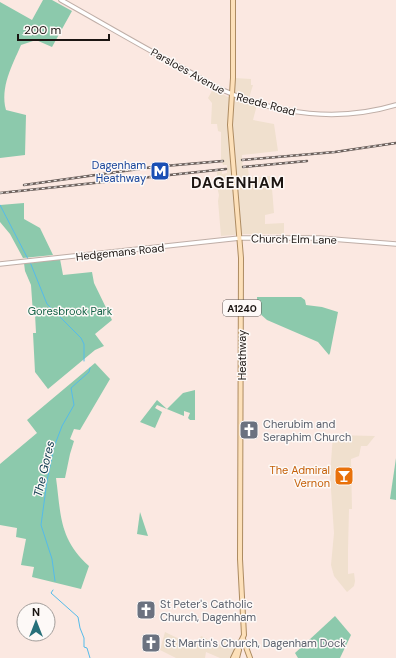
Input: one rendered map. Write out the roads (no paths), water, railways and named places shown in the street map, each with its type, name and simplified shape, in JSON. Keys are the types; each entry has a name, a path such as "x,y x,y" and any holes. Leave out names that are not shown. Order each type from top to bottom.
{"main road":[{"name":"Heathway","path":"233,0 231,145 240,238 242,296 240,559 243,639 250,658"},
{"name":"Heathway","path":"233,658 243,639"},
{"name":"Heathway","path":"237,658 239,648"}],"street":[{"name":"Parsloes Avenue","path":"61,0 232,94"},
{"name":"Reede Road","path":"232,94 275,108 307,114 360,113 396,105"},
{"name":"Church Elm Lane","path":"240,238 319,238 396,244"},
{"name":"Hedgemans Road","path":"0,264 240,238"}],"waterway":[{"name":"The Gores","path":"0,205 28,259"},
{"name":"The Gores","path":"30,262 47,304 81,338 84,344 84,361"},
{"name":"The Gores","path":"55,581 52,559 41,525 47,481 54,447 62,426 74,405 71,388 89,372 90,368"},
{"name":"The Gores","path":"53,590 51,593 78,617 84,638 84,647 87,648 90,658"}],"railway":[{"path":"242,160 335,152 396,143"},
{"path":"24,185 153,167 223,161"},
{"path":"243,167 307,161"},
{"path":"0,193 226,169"}],"place":[{"name":"Dagenham Heathway","path":"160,171"},
{"name":"Cherubim and Seraphim Church","path":"249,430"},
{"name":"The Admiral Vernon","path":"344,476"},
{"name":"St Peter's Catholic Church, Dagenham","path":"146,610"},
{"name":"St Martin's Church, Dagenham Dock","path":"151,643"}],"district":[{"name":"DAGENHAM","path":"238,183"}],"park label":[{"name":"Goresbrook Park","path":"70,311"}]}
